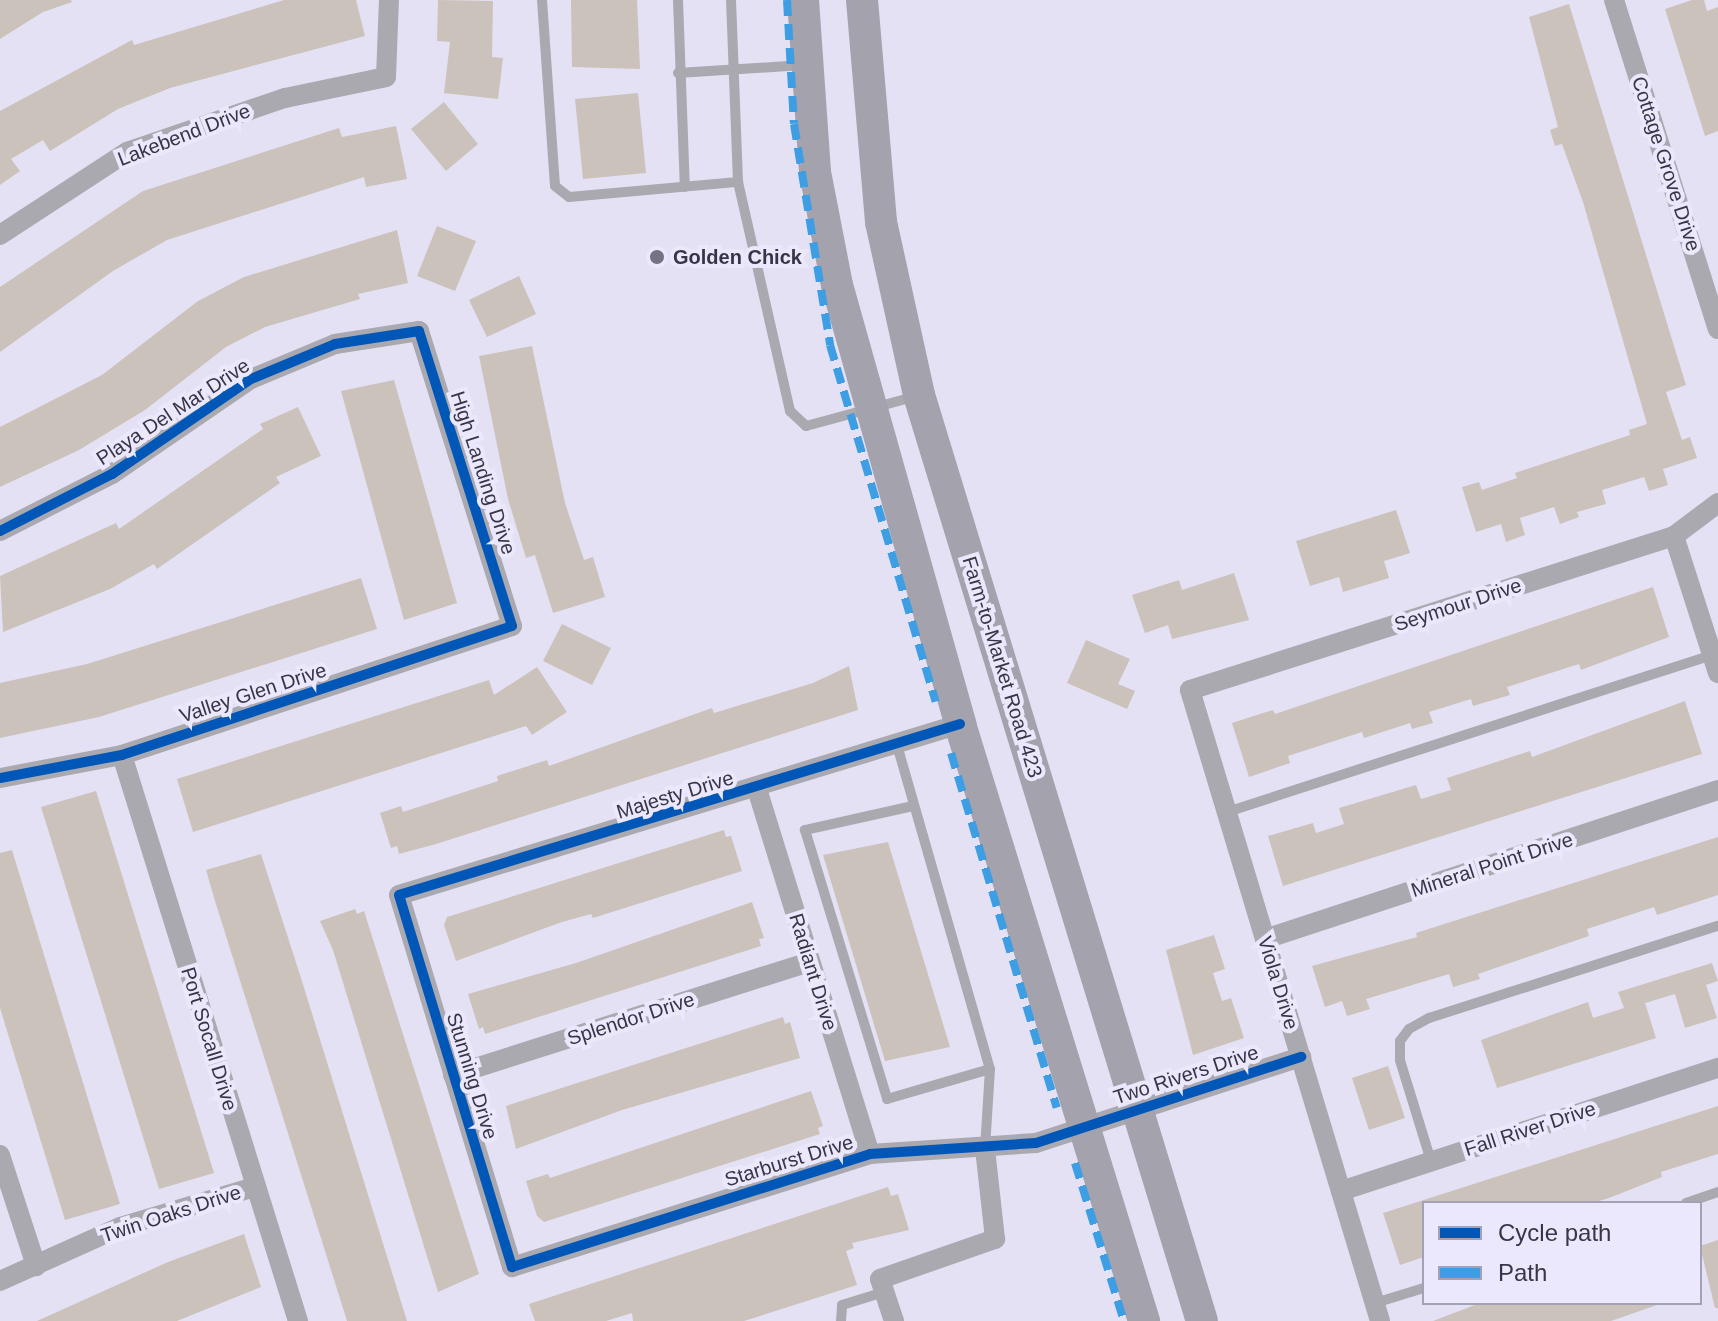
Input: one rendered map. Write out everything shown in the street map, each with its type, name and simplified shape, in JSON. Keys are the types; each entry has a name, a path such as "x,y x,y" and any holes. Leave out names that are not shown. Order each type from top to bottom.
{"main road":[{"path":"803,0 815,172 869,409 960,724 1144,1321"},
{"name":"Farm-to-Market Road 423","path":"862,0 881,222 919,395 1202,1321"}],"street":[{"name":"Lakebend Drive","path":"0,235 127,152 285,98 386,77 389,0"},
{"name":"Cottage Grove Drive","path":"1614,0 1718,329"},
{"name":"Playa Del Mar Drive","path":"0,531 112,474 251,379 335,344 419,331"},
{"name":"High Landing Drive","path":"419,331 512,626"},
{"name":"Seymour Drive","path":"1190,690 1674,536 1718,503"},
{"path":"1674,536 1715,664"},
{"name":"Valley Glen Drive","path":"0,778 122,755 512,626"},
{"name":"Viola Drive","path":"1190,690 1378,1312"},
{"name":"Majesty Drive","path":"399,895 757,789 960,724"},
{"name":"Port Socall Drive","path":"122,755 298,1321"},
{"name":"Radiant Drive","path":"757,789 870,1154"},
{"name":"Mineral Point Drive","path":"1265,939 1718,790"},
{"name":"Stunning Drive","path":"399,895 512,1267"},
{"name":"Splendor Drive","path":"453,1075 809,962"},
{"name":"Two Rivers Drive","path":"1083,1128 1301,1057"},
{"name":"Fall River Drive","path":"1341,1191 1718,1068"},
{"name":"Starburst Drive","path":"512,1267 870,1154 916,1147 985,1149 1036,1143 1083,1128"},
{"path":"894,1321 880,1279 995,1239 985,1149"},
{"path":"0,1155 36,1266"},
{"name":"Twin Oaks Drive","path":"0,1281 120,1227 254,1187"}],"lane":[{"path":"542,0 555,186 569,197 738,182"},
{"path":"678,0 678,73 685,187"},
{"path":"731,0 738,182 790,411 806,426 919,395"},
{"path":"678,73 806,64"},
{"path":"1227,812 1715,664"},
{"path":"897,745 990,1069 985,1149"},
{"path":"913,806 805,830 887,1099 990,1069"},
{"path":"1431,1161 1400,1060 1400,1041 1409,1029 1429,1018 1718,926"},
{"path":"1692,1201 1718,1192"},
{"path":"1378,1312 1422,1289"},
{"path":"841,1321 842,1305 884,1292"}],"building":[{"path":"0,0 72,2 43,12 0,39"},
{"path":"284,0 356,0 365,36 170,88 118,109 50,151 43,140 11,159 20,171 0,185 0,111 132,40 134,45"},
{"path":"438,0 493,1 492,57 503,58 498,99 444,93 450,42 437,41"},
{"path":"571,0 637,0 640,69 572,67"},
{"path":"1692,0 1704,0 1707,11 1718,7 1718,131 1705,136 1665,9"},
{"path":"1569,4 1686,385 1666,392 1682,440 1690,437 1697,458 1663,469 1668,485 1649,491 1644,477 1602,490 1606,504 1577,512 1579,517 1560,524 1554,507 1520,518 1525,535 1506,542 1501,524 1476,532 1462,487 1479,482 1482,490 1517,478 1515,473 1630,435 1629,430 1647,424 1583,202 1562,144 1555,146 1550,130 1558,127 1529,17"},
{"path":"638,93 646,173 583,179 575,99"},
{"path":"444,102 478,144 446,171 411,129"},
{"path":"396,126 407,179 366,187 364,177 167,240 113,271 0,352 0,287 143,191 339,128 342,137"},
{"path":"437,226 476,241 455,291 417,276"},
{"path":"397,230 408,283 358,294 360,299 265,327 226,347 145,410 79,450 0,487 0,427 102,375 198,301 244,277"},
{"path":"519,276 536,314 487,337 469,300"},
{"path":"532,346 565,503 584,560 593,557 605,597 553,613 535,555 526,558 508,499 479,356"},
{"path":"394,380 457,603 404,620 341,391"},
{"path":"298,407 321,456 276,477 280,483 157,569 154,564 110,589 3,632 0,576 116,523 119,529 263,429 260,424"},
{"path":"1396,510 1410,553 1384,561 1389,578 1343,592 1339,577 1310,586 1296,541"},
{"path":"1234,573 1249,620 1172,639 1168,625 1145,633 1132,595 1179,580 1182,590"},
{"path":"361,578 377,629 99,717 0,738 0,683 87,664"},
{"path":"1653,587 1669,637 1581,670 1579,664 1507,687 1510,695 1473,706 1471,699 1429,712 1433,723 1412,729 1410,723 1364,738 1362,732 1288,756 1290,763 1249,777 1232,723 1273,710 1275,714"},
{"path":"562,624 611,648 592,685 543,661"},
{"path":"1086,640 1130,659 1118,684 1135,691 1127,709 1067,683"},
{"path":"849,666 858,710 436,844 399,854 397,846 391,848 380,813 401,806 403,812 498,781 497,776 547,760 549,766 712,708 714,713 813,683"},
{"path":"537,667 567,712 532,735 526,726 193,832 177,779 489,680 494,695"},
{"path":"1685,701 1702,754 1283,886 1268,836 1313,823 1316,833 1344,824 1339,808 1416,785 1421,799 1451,790 1447,778 1530,751 1532,757"},
{"path":"96,791 214,1173 159,1189 41,807"},
{"path":"724,830 726,837 731,836 742,871 593,918 591,914 562,922 456,961 444,925 447,917"},
{"path":"1718,837 1718,895 1657,915 1654,907 1587,929 1589,936 1478,974 1480,979 1453,987 1449,974 1366,999 1370,1009 1347,1016 1342,1001 1325,1007 1312,966 1417,937 1416,933"},
{"path":"888,842 950,1047 885,1061 823,855"},
{"path":"12,850 120,1204 65,1220 0,1008 0,853"},
{"path":"261,854 407,1321 347,1321 215,901 206,870"},
{"path":"752,902 764,938 759,939 761,946 485,1034 483,1027 479,1029 468,994 576,963"},
{"path":"355,909 357,914 364,911 479,1274 438,1292 333,950 320,921"},
{"path":"1214,935 1225,969 1213,973 1222,1001 1231,998 1244,1038 1193,1055 1166,950"},
{"path":"1712,963 1718,981 1706,985 1717,1018 1685,1028 1675,994 1645,1003 1656,1038 1497,1088 1481,1040 1588,1002 1593,1018 1624,1008 1618,992"},
{"path":"783,1017 785,1024 790,1022 800,1058 622,1110 516,1149 506,1106"},
{"path":"1388,1066 1405,1118 1369,1130 1352,1078"},
{"path":"811,1091 823,1126 818,1128 820,1134 544,1222 537,1216 526,1181 548,1174 550,1178"},
{"path":"1718,1106 1718,1154 1661,1172 1662,1177 1609,1198 1599,1201 1422,1201 1422,1258 1400,1265 1383,1213"},
{"path":"888,1187 891,1196 898,1194 909,1230 852,1243 854,1248 846,1251 857,1285 744,1321 633,1321 632,1313 606,1321 535,1321 529,1304"},
{"path":"244,1234 261,1287 177,1321 37,1321 168,1262"},
{"path":"1718,1240 1718,1308 1715,1308 1702,1245"},
{"path":"1475,1305 1657,1305 1611,1321 1433,1321"}],"marked path":[{"path":"787,0 794,124 830,345 936,702"},
{"path":"951,753 1057,1108"},
{"path":"1075,1163 1124,1321"}],"cycle path":[{"path":"0,531 112,474 251,379 335,344 419,331 512,626 122,755 0,778"},
{"path":"960,724 399,895 512,1267 870,1154 1036,1143 1301,1057"}],"place":[{"name":"Golden Chick","path":"657,257"}]}
